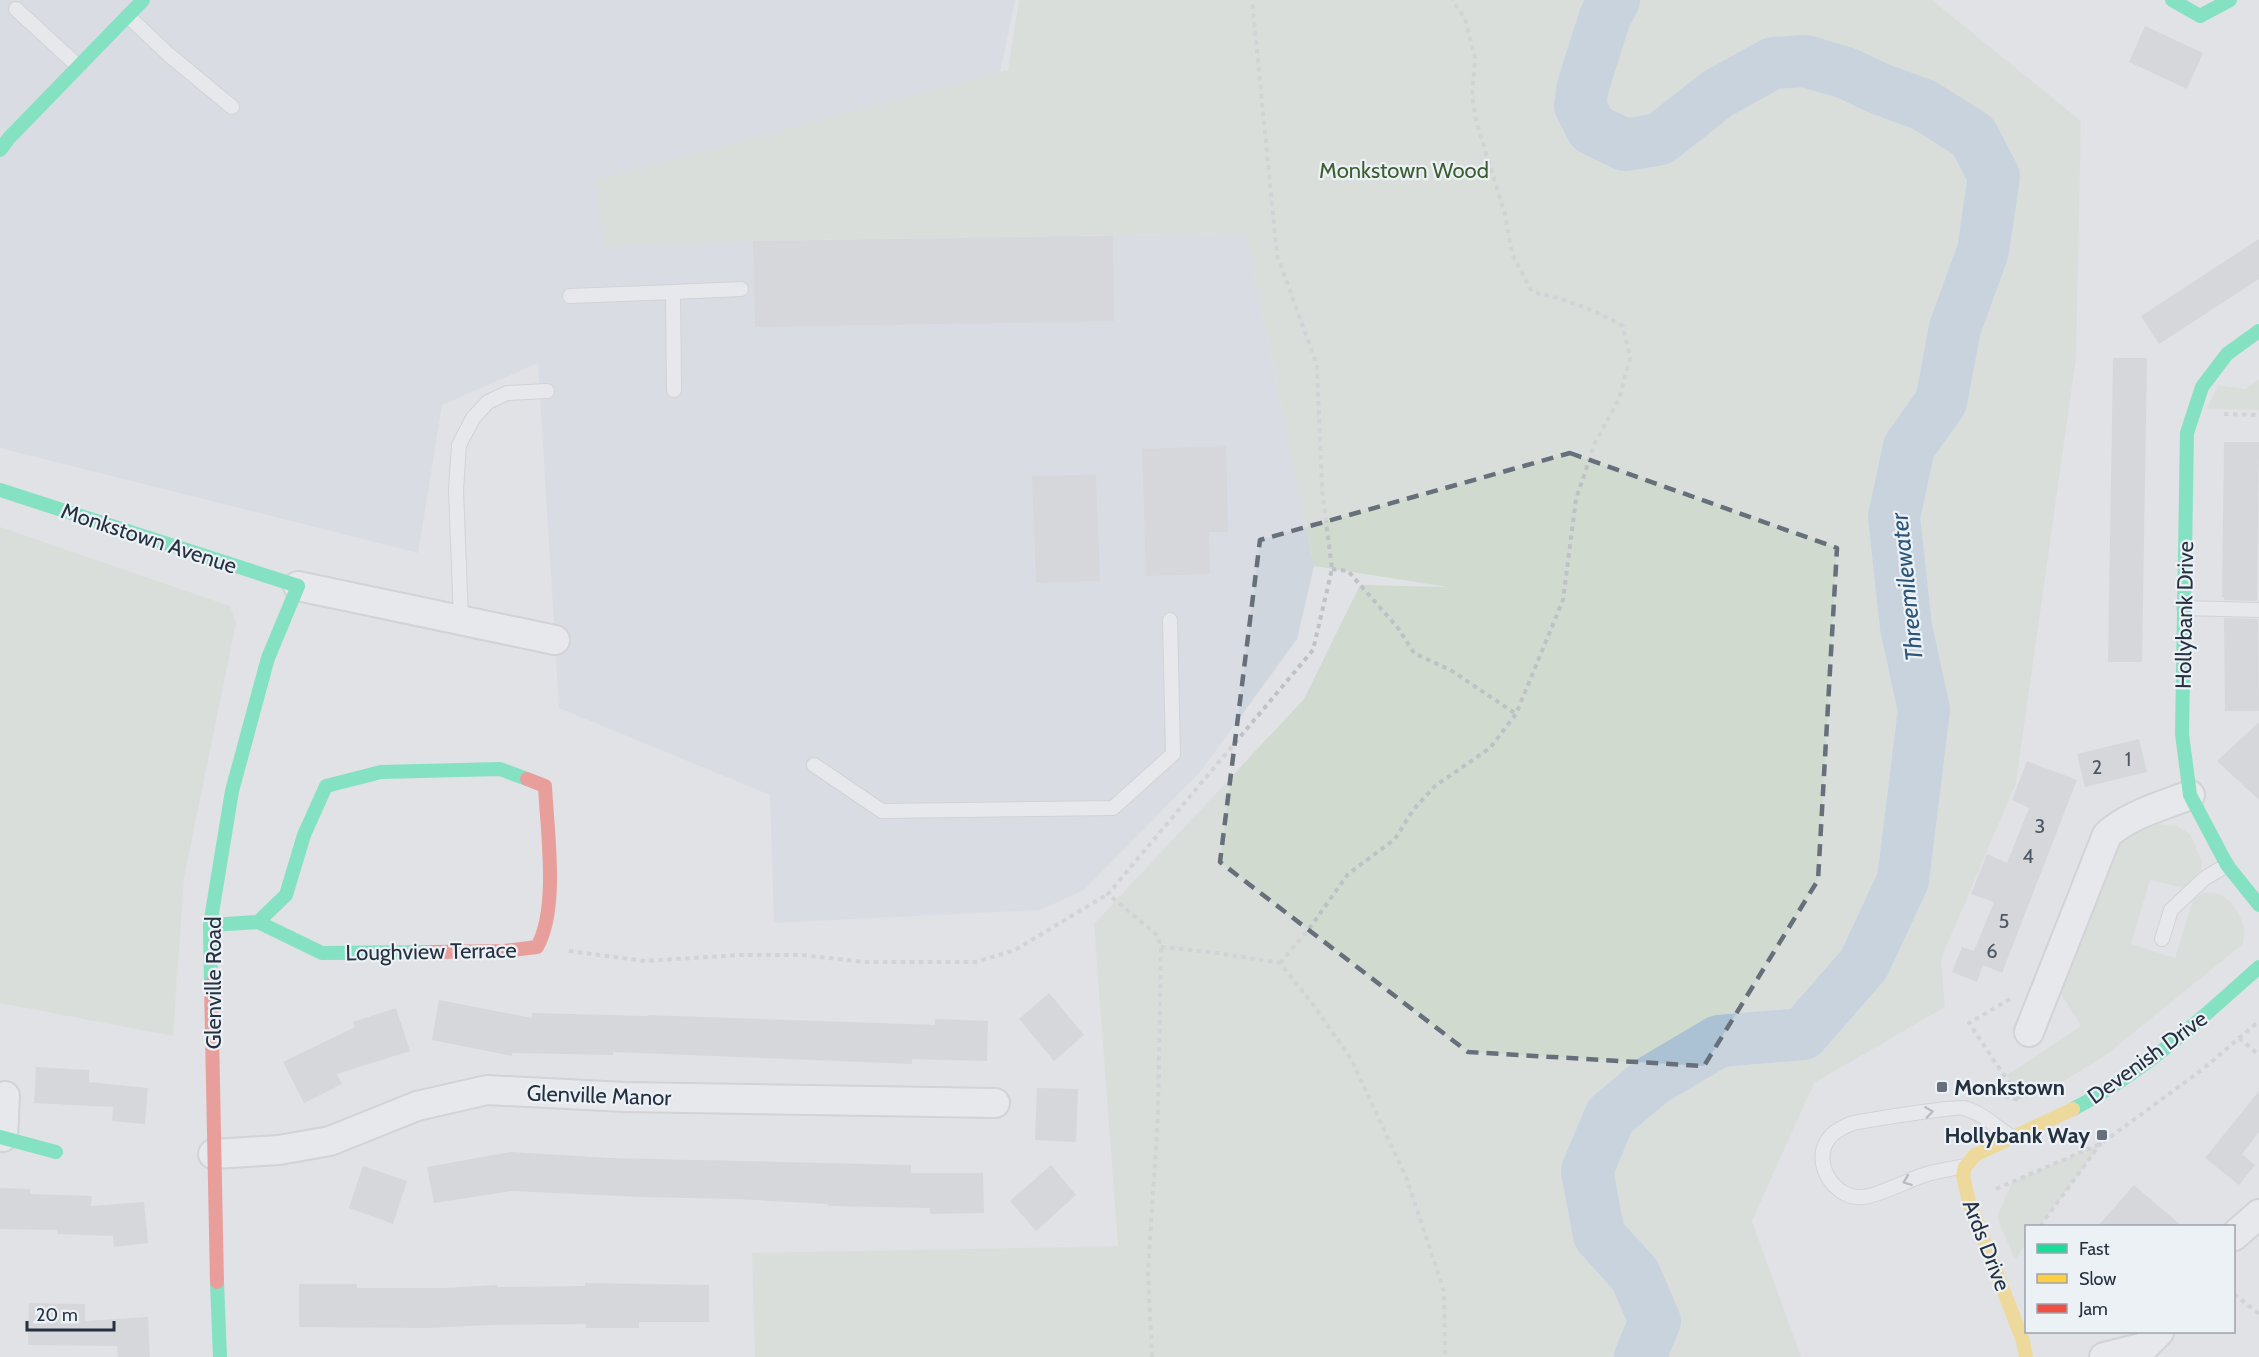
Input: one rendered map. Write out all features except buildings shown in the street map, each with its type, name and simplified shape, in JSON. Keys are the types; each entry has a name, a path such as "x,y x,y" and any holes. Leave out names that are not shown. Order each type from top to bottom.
{"street":[{"path":"0,150 142,0"},
{"path":"2172,0 2200,16 2230,0"},
{"name":"Hollybank Drive","path":"2259,331 2227,354 2202,387 2187,433 2182,734 2190,795 2227,865 2259,905"},
{"name":"Monkstown Avenue","path":"0,490 298,586"},
{"path":"298,586 555,640"},
{"name":"Glenville Road","path":"220,1357 213,1154 210,925 232,791 268,658 298,586"},
{"name":"Loughview Terrace","path":"210,925 258,922 322,953 504,951 537,947 544,935 550,886 545,786 500,769 381,772 326,786 304,835 286,895 258,922"},
{"path":"2028,1032 2107,836 2115,827 2135,817 2190,795"},
{"name":"Devenish Drive","path":"1964,1166 1975,1155 2076,1108 2125,1079 2216,1006 2259,967"},
{"name":"Glenville Manor","path":"213,1154 279,1150 330,1141 417,1106 487,1090 625,1097 995,1103"},
{"path":"5,1096 1,1137 56,1152"},
{"name":"Ards Drive","path":"1964,1166 1963,1179 1969,1202 2023,1341 2026,1357"},
{"path":"2235,1235 2259,1214"},
{"path":"2104,1357 2152,1345"}],"lane":[{"path":"16,9 79,67"},
{"path":"128,16 168,54 232,107"},
{"path":"570,296 741,290"},
{"path":"673,292 674,390"},
{"path":"461,620 456,490 459,445 473,418 488,402 507,393 547,391"},
{"path":"2184,608 2259,610"},
{"path":"814,765 882,812 1113,808 1173,754 1170,620"},
{"path":"2162,939 2171,910 2205,878 2227,865"},
{"path":"1964,1166 1924,1175 1864,1197 1843,1192 1833,1184 1825,1173 1822,1159 1823,1150 1831,1136 1850,1124 1962,1107 1982,1116 2013,1137"}],"path":[{"path":"537,947 645,961 740,955 801,955 865,962 976,962 1015,950 1108,894 1313,650 1332,569 1322,489 1317,366 1276,255 1252,0"},
{"path":"1280,963 1348,874 1395,839 1413,810 1435,786 1490,748 1516,714 1563,600 1576,499 1595,443 1619,399 1630,358 1623,326 1591,309 1563,298 1532,292 1512,254 1505,214 1476,121 1472,95 1475,58 1465,18 1452,0"},
{"path":"1332,569 1348,572 1398,628 1414,652 1452,671 1516,714"},
{"path":"1108,894 1157,935 1161,947 1158,1115 1148,1271 1152,1357"},
{"path":"1161,947 1280,963 1312,1003 1351,1059 1406,1177 1444,1291 1445,1357"},
{"path":"1962,1107 1992,1094 2020,1100 1969,1023 2020,994"},
{"path":"2239,1038 2259,1055"},
{"path":"2041,1225 2102,1143"},
{"path":"2235,1295 2259,1314"}],"highlighted area":[{"path":"1570,453 1837,548 1818,880 1704,1066 1468,1052 1220,862 1260,540"}],"shaded area":[{"path":"0,0 1015,0 998,82 596,180 604,246 753,241 1246,233 1314,566 1297,639 1200,772 1084,890 1040,910 774,923 770,795 559,708 538,363 442,405 418,553 0,448"}],"green space":[{"name":"Monkstown Wood","path":"1019,0 1932,0 2081,121 2076,358 2016,783 1941,959 1945,1007 1814,1083 1752,1221 1801,1357 755,1357 752,1253 1118,1246 1094,924 1304,699 1360,585 1448,587 1314,566 1246,233 753,241 604,247 596,180 1008,70"},
{"path":"2259,380 2259,410 2207,409 2218,385 2245,389"},
{"path":"0,527 230,606 236,623 184,878 173,1036 0,1003"},
{"path":"2159,824 2177,826 2190,834 2202,861 2200,871 2184,888 2150,880 2131,944 2175,958 2193,900 2201,894 2210,892 2226,898 2238,912 2244,930 2243,944 2106,1055 2054,1087 2033,1093 2018,1093 2007,1075 2081,1026 2062,995 2061,978 2118,840"},
{"path":"2102,1143 2041,1225 2025,1225 2025,1245 2015,1260 1997,1217 2012,1182"}],"waterway":[{"name":"Threemilewater","path":"1614,0 1605,17 1583,86 1580,106 1592,129 1625,145 1660,139 1717,94 1773,63 1805,61 1846,73 1880,89 1924,105 1973,136 1994,176 1983,251 1955,328 1941,402 1909,447 1894,517 1906,627 1924,710 1903,880 1864,964 1803,1034 1719,1041 1653,1080 1610,1116 1587,1171 1599,1235 1635,1275 1655,1321 1640,1357"}],"traffic: fast":[{"path":"0,150 143,0"},
{"path":"2172,0 2200,16 2230,0"},
{"path":"2259,331 2227,354 2202,387 2187,433 2182,734 2190,795 2227,865 2259,905"},
{"path":"0,490 298,586 268,658 232,791 210,925 211,984"},
{"path":"210,925 258,922 286,895 304,835 326,786 381,772 500,769 527,779"},
{"path":"258,922 322,953 432,952"},
{"path":"2073,1109 2099,1095 2147,1062 2259,967"},
{"path":"0,1137 56,1152"},
{"path":"217,1282 220,1357"}],"traffic: slow":[{"path":"2026,1357 2023,1341 1969,1202 1963,1176 1965,1167 1975,1155 2073,1109"}],"traffic: jam":[{"path":"432,952 504,951 537,947 544,931 548,912 549,846 545,786 527,779"},
{"path":"211,984 217,1282"}],"place":[{"name":"Monkstown","path":"1942,1087"},
{"name":"Hollybank Way","path":"2102,1135"}]}
